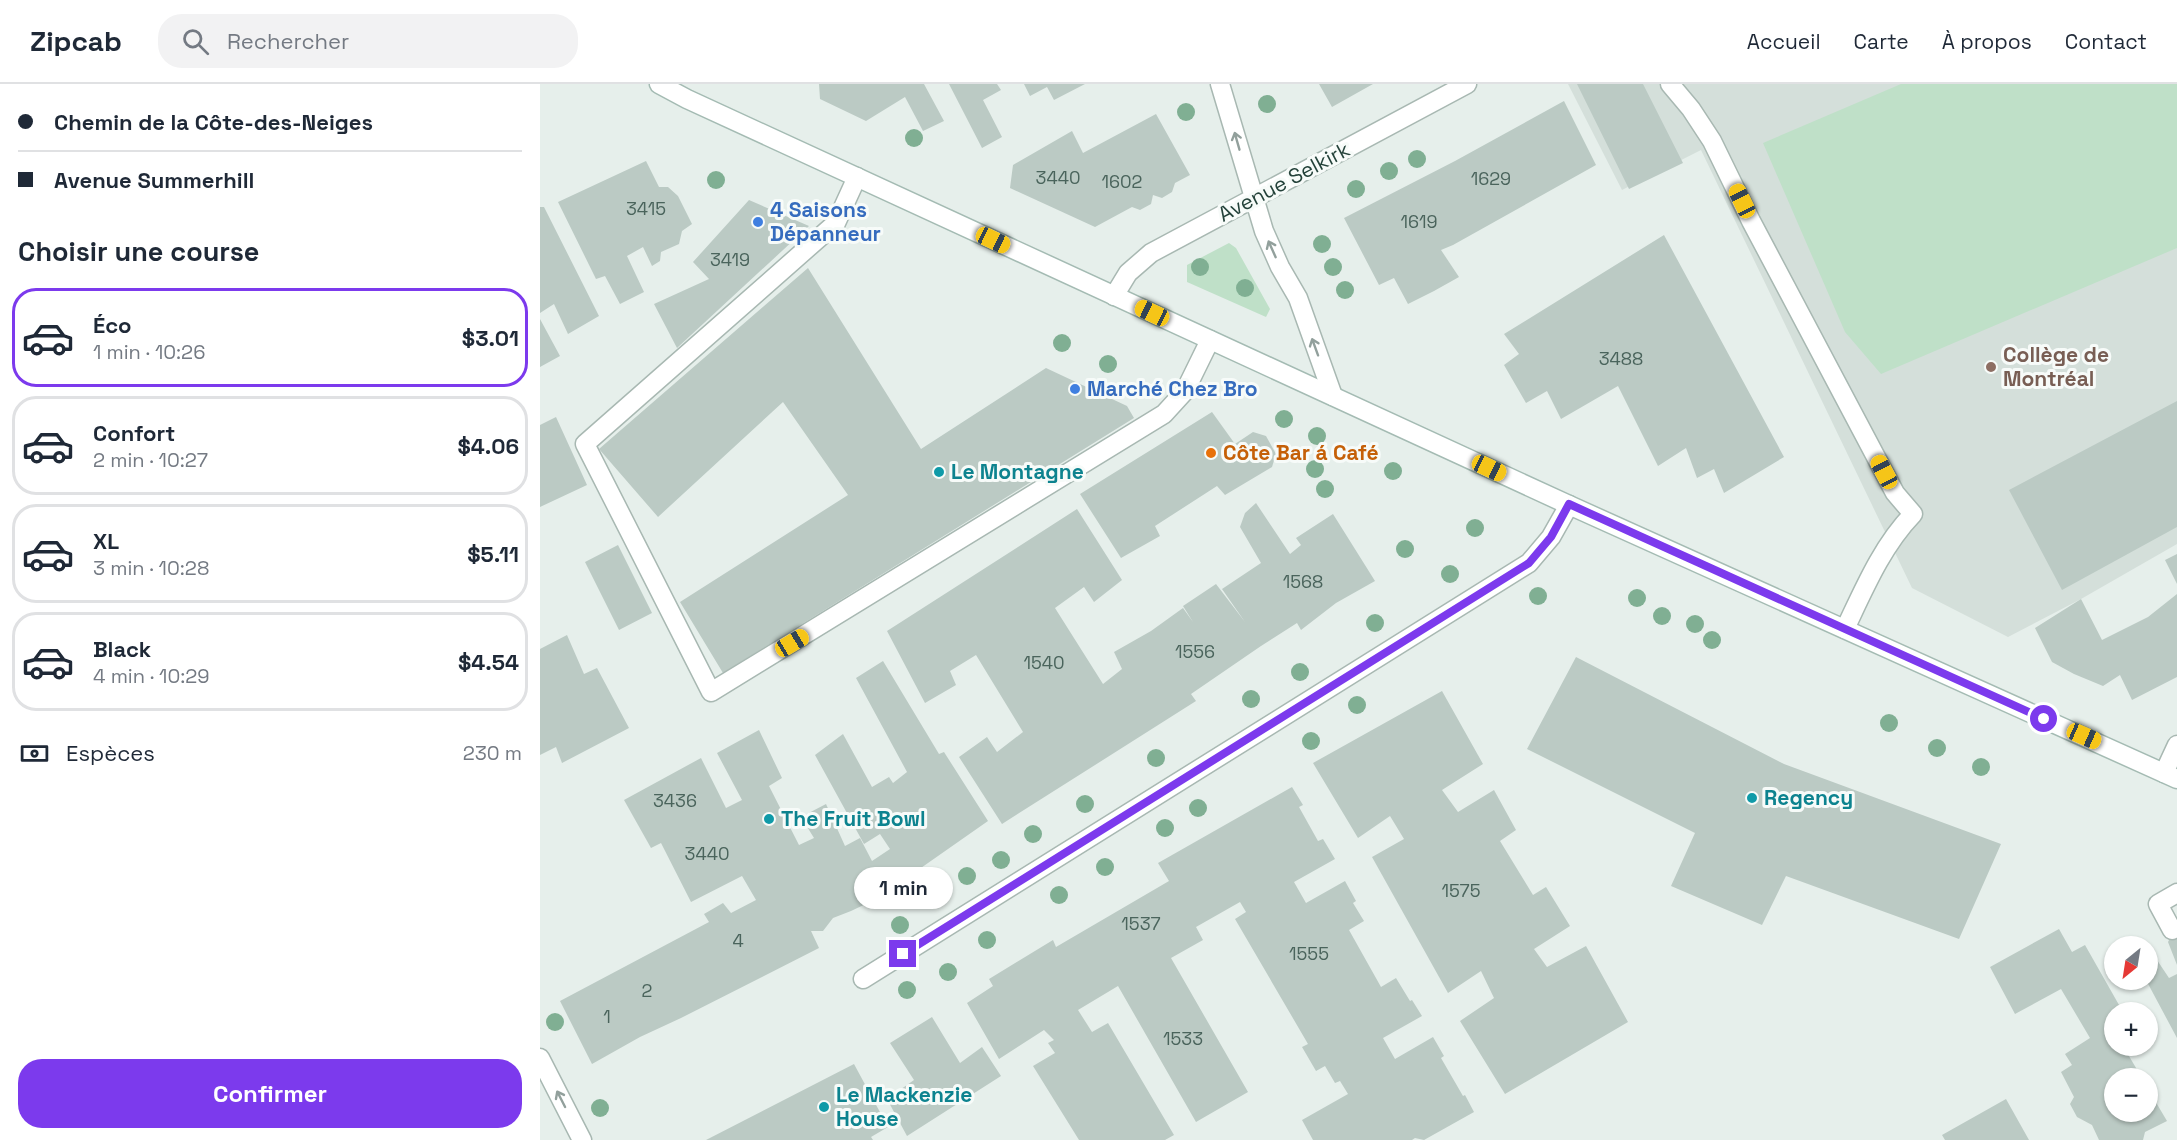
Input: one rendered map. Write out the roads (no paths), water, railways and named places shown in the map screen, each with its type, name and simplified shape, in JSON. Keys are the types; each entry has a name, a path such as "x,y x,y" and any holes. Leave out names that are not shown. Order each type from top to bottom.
{"street":[{"path":"658,84 1210,340 2170,776 2177,745"},
{"path":"1220,84 1253,198 1272,250 1298,298 1333,396"},
{"name":"Avenue Selkirk","path":"1114,296 1128,273 1143,259 1467,84"},
{"path":"1670,84 1713,141 1751,220 1895,493 1913,514 1892,538 1866,584 1845,629"},
{"path":"857,177 836,223 585,444 711,692 1154,421 1180,399 1210,340"},
{"path":"864,979 1529,563 1551,537 1569,504"},
{"path":"2172,930 2158,904 2177,893"},
{"path":"540,1058 582,1140"}],"place":[{"name":"4 Saisons Dépanneur","path":"758,222"},
{"name":"Collège de Montréal","path":"1991,367"},
{"name":"Marché Chez Bro","path":"1075,389"},
{"name":"Côte Bar á Café","path":"1211,453"},
{"name":"Le Montagne","path":"939,472"},
{"name":"Regency","path":"1752,798"},
{"name":"The Fruit Bowl","path":"769,819"},
{"name":"Le Mackenzie House","path":"824,1107"}]}
